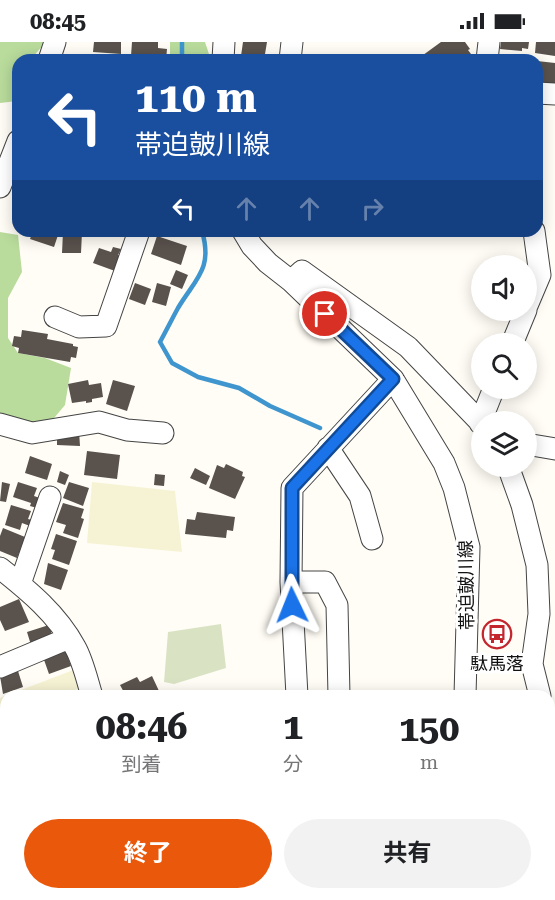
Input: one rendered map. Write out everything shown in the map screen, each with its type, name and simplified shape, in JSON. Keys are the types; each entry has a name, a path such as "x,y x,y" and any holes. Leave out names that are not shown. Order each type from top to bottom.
{"street":[{"path":"0,187 12,156"},
{"path":"55,317 79,327 106,326 134,237"},
{"name":"帯迫皷川線","path":"247,237 268,263 291,281 393,379 444,463 454,488 469,547 465,690"},
{"path":"535,237 540,275 537,282"},
{"path":"291,281 302,271 408,347 471,413"},
{"path":"297,690 291,582 292,488 393,379"},
{"path":"0,424 32,434 99,422 126,430 163,433"},
{"path":"537,446 555,449"},
{"path":"328,448 360,496 372,539"},
{"path":"512,477 522,505 537,565 539,614 532,664 538,690"},
{"path":"20,584 50,497"},
{"path":"0,568 43,604 69,638 75,648 90,690"},
{"path":"291,582 325,582 337,605 339,690"},
{"path":"0,667 69,638"}],"shaded area":[{"path":"92,482 175,491 182,552 87,543"},
{"path":"76,669 83,687 75,690 21,690"}],"green space":[{"path":"0,42 46,42 35,54 12,54 12,102 0,103"},
{"path":"170,42 205,42 209,54 170,54"},
{"path":"0,232 18,237 22,272 8,298 8,338 18,353 45,358 71,368 65,405 49,424 0,419"},
{"path":"221,624 226,668 174,684 164,682 168,632"}],"building":[{"path":"94,42 121,42 121,54 93,52"},
{"path":"132,42 158,42 158,48 167,49 167,54 131,54"},
{"path":"243,42 267,42 265,54 241,54"},
{"path":"441,42 465,42 471,54 424,54"},
{"path":"501,42 529,42 528,49 522,48 522,51 500,49"},
{"path":"536,42 555,42 555,56 535,53"},
{"path":"543,62 555,63 555,85 543,83"},
{"path":"31,237 57,237 54,247 30,239"},
{"path":"63,237 82,237 81,253 62,253"},
{"path":"157,237 187,246 181,265 151,254"},
{"path":"113,247 121,249 118,255 121,256 115,271 93,263 99,248 111,252"},
{"path":"176,270 188,275 182,289 170,284"},
{"path":"135,283 151,289 145,305 129,299"},
{"path":"157,283 171,287 166,306 152,302"},
{"path":"22,330 48,334 47,339 73,344 78,347 76,358 71,357 70,362 18,353 19,348 12,346 14,336 21,337"},
{"path":"88,380 89,385 101,383 103,397 92,399 92,402 72,403 68,384"},
{"path":"113,380 135,386 127,411 106,404"},
{"path":"79,431 80,446 57,445 57,434"},
{"path":"87,451 120,455 117,479 84,475"},
{"path":"30,456 52,464 47,480 25,473"},
{"path":"226,464 243,472 242,476 245,477 235,499 209,488 217,465 224,468"},
{"path":"195,468 210,476 206,485 190,478"},
{"path":"60,471 69,475 65,485 57,482"},
{"path":"155,474 165,475 164,486 154,485"},
{"path":"2,482 10,484 6,502 0,501"},
{"path":"18,482 37,488 34,496 40,498 37,508 30,506 31,503 13,497"},
{"path":"69,482 89,488 83,506 63,498"},
{"path":"63,503 84,509 81,518 84,519 78,538 63,533 66,525 56,522"},
{"path":"11,505 31,511 28,519 32,520 30,526 22,523 20,530 5,525"},
{"path":"197,512 235,517 233,531 227,530 226,538 185,534 187,519 195,520"},
{"path":"3,528 25,537 17,558 0,551 0,536"},
{"path":"56,534 77,541 69,565 52,559 55,550 51,549"},
{"path":"48,563 68,570 61,590 44,584"},
{"path":"19,599 29,622 5,631 0,620 0,607"},
{"path":"49,625 53,638 31,645 27,632"},
{"path":"65,649 71,666 49,674 43,657"},
{"path":"18,671 23,687 2,690 0,676"},
{"path":"152,676 159,690 123,690 120,685 137,677 140,682"}],"waterway":[{"path":"182,42 182,54"},
{"path":"203,237 205,255 201,272 160,342 172,363 198,377 239,388 270,406 320,428"}],"place":[{"name":"駄馬落","path":"497,634"}],"route":[{"path":"292,605 292,488 393,379 325,314"}]}
